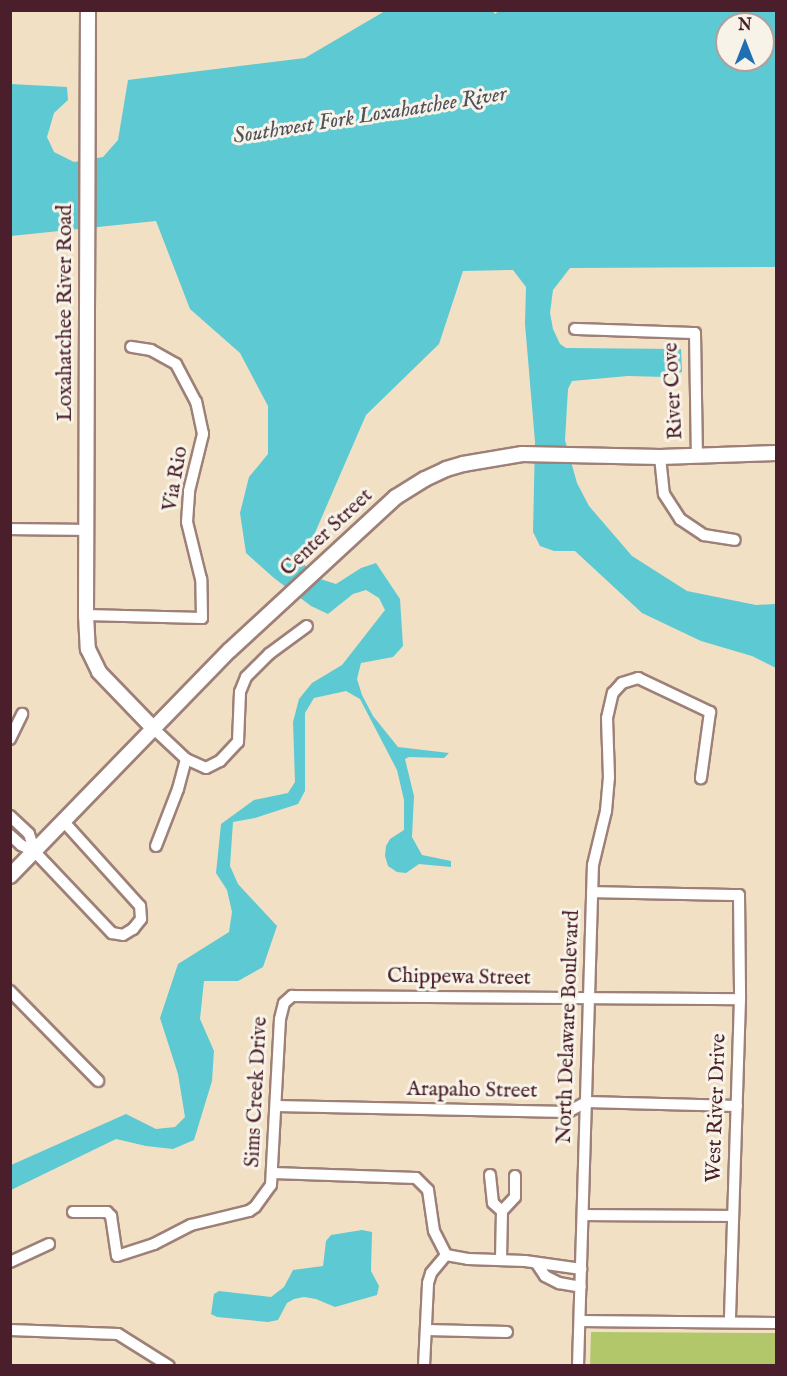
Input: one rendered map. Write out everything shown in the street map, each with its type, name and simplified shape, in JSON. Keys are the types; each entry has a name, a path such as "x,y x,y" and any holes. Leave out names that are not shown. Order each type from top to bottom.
{"street":[{"name":"Loxahatchee River Road","path":"88,10 86,615 88,649 99,672 154,729"},
{"name":"River Cove","path":"575,329 695,333 697,454"},
{"name":"Via Rio","path":"86,615 202,618 201,579 187,522 189,491 203,434 196,402 176,364 151,350 131,347"},
{"name":"Center Street","path":"10,876 230,650 396,497 446,469 489,458 532,455 660,456 777,453"},
{"path":"660,456 664,494 680,519 704,535 735,540"},
{"path":"10,530 87,530"},
{"path":"154,729 186,759 206,768 220,761 238,742 240,692 246,677 269,654 307,626"},
{"name":"North Delaware Boulevard","path":"578,1365 593,865 606,811 609,778 607,718 613,693 622,682 638,678 710,712 701,778"},
{"path":"10,740 22,714"},
{"path":"156,846 178,789 186,759"},
{"path":"10,816 29,834 35,852"},
{"path":"10,835 35,852 112,933 123,935 133,929 141,919 140,906 64,823"},
{"name":"West River Drive","path":"592,891 739,895 740,999 730,1322"},
{"path":"10,991 98,1081"},
{"name":"Chippewa Street","path":"287,999 300,994 572,1000 589,998 740,999"},
{"name":"Sims Creek Drive","path":"73,1212 107,1212 111,1216 117,1256 159,1242 190,1225 249,1211 266,1192 273,1173 280,1019 287,999"},
{"name":"Arapaho Street","path":"276,1106 568,1112 586,1102 737,1106"},
{"path":"273,1173 416,1178 428,1190 434,1231 446,1255"},
{"path":"490,1175 493,1203 502,1211"},
{"path":"501,1260 502,1211 515,1197 515,1176"},
{"path":"583,1215 733,1216"},
{"path":"10,1262 49,1244"},
{"path":"446,1255 581,1269"},
{"path":"424,1365 430,1273 446,1255"},
{"path":"537,1264 545,1276 559,1283 581,1287"},
{"path":"580,1322 777,1323"},
{"path":"10,1330 118,1334 169,1365"},
{"path":"427,1330 507,1332"}],"green space":[{"path":"591,1332 776,1333 776,1365 590,1365"}],"water":[{"name":"Southwest Fork Loxahatchee River","path":"492,10 495,14 500,10 776,11 776,267 570,268 553,290 550,313 553,329 560,344 566,348 681,349 682,372 666,377 628,376 572,381 568,389 565,440 577,483 589,506 632,556 687,591 756,605 776,604 776,668 752,656 701,641 642,613 575,551 554,551 540,546 533,532 535,442 525,324 526,287 513,270 463,271 439,344 366,415 311,542 300,559 314,577 336,584 361,568 376,563 400,599 403,646 393,657 361,663 357,679 373,716 398,747 449,753 444,758 409,757 405,759 414,796 412,837 422,855 451,861 451,867 419,864 406,873 397,872 388,866 385,856 386,846 390,839 404,830 404,800 397,770 360,699 346,691 314,698 305,713 305,791 298,804 255,818 233,822 230,866 238,884 277,926 263,967 238,981 204,981 200,1019 214,1051 212,1081 194,1140 173,1149 116,1139 11,1190 11,1165 126,1114 156,1129 175,1127 185,1117 178,1074 160,1018 178,964 229,932 232,912 227,890 216,873 221,824 254,800 288,793 295,782 293,722 299,699 312,683 342,665 385,610 379,598 366,590 353,594 328,614 311,606 246,553 240,513 249,477 268,454 268,406 240,353 190,309 156,221 11,236 11,84 67,87 68,100 54,113 47,137 54,152 74,162 103,157 118,140 128,80 305,58 385,11"},
{"path":"362,1230 372,1232 371,1271 379,1286 377,1295 335,1307 316,1299 304,1297 294,1299 287,1303 278,1320 268,1322 217,1317 211,1314 214,1294 219,1291 271,1297 284,1287 293,1270 323,1266 326,1241 331,1235"}]}
